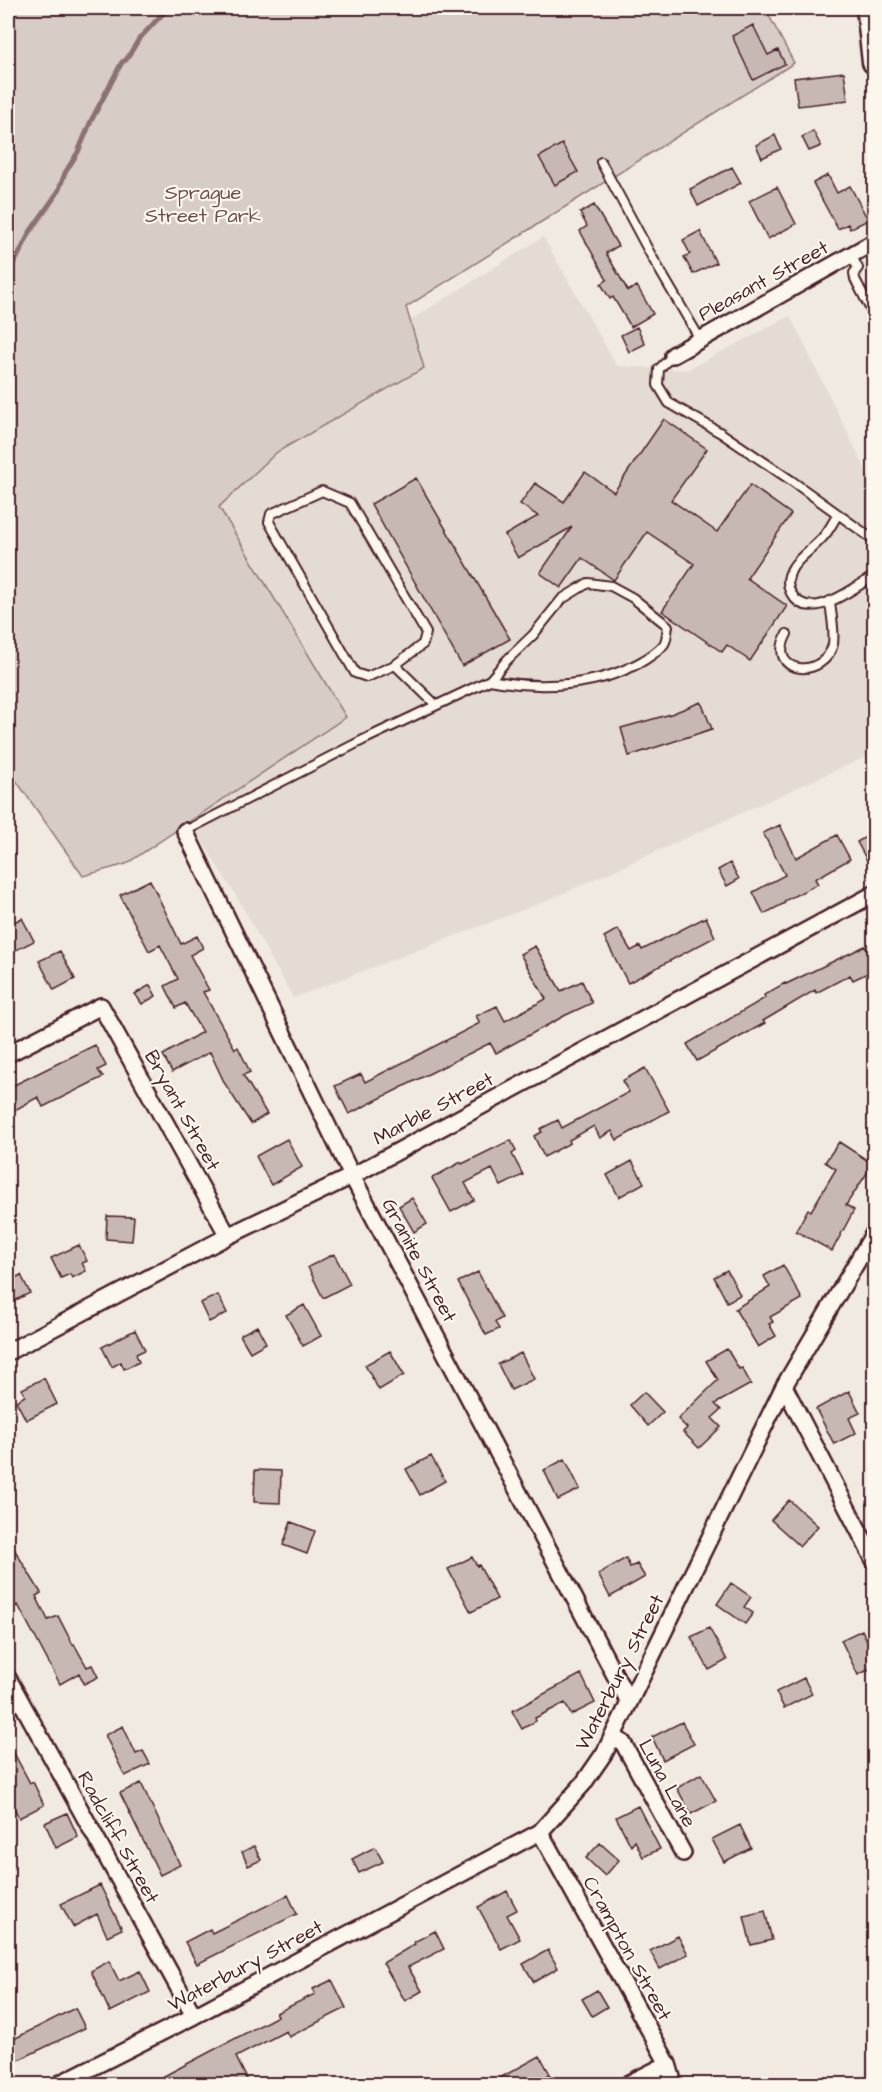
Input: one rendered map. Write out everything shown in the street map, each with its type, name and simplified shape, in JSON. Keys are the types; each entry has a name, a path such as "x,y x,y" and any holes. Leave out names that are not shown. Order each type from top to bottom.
{"street":[{"path":"868,8 874,62"},
{"name":"Pleasant Street","path":"673,355 874,242"},
{"name":"Granite Street","path":"185,831 352,1176 629,1702"},
{"name":"Marble Street","path":"8,1352 228,1236 352,1176 874,894"},
{"name":"Bryant Street","path":"8,1054 101,1006 228,1236"},
{"name":"Waterbury Street","path":"59,2085 540,1832 583,1784 605,1752 783,1386 874,1233"},
{"path":"783,1386 874,1560"},
{"name":"Radcliff Street","path":"8,1678 194,2016"},
{"name":"Luna Lane","path":"612,1736 623,1743 683,1853"},
{"name":"Crampton Street","path":"540,1832 668,2064 675,2085"},
{"path":"628,2085 668,2064"}],"lane":[{"path":"601,162 652,257 700,339"},
{"path":"851,255 858,268 854,273 855,279 874,314"},
{"path":"673,355 659,369 658,385 669,403 730,439 874,540"},
{"path":"322,491 350,503 426,633 423,644 395,665 367,677 355,673 269,522 271,514 322,491"},
{"path":"838,514 823,537 794,565 788,585 792,594 804,605 813,607 830,601 874,576"},
{"path":"185,831 490,680 533,635 562,599 588,583 611,586 633,598 668,626 664,644 652,655 634,666 604,677 564,685 512,684 490,680"},
{"path":"787,634 782,651 791,666 798,669 819,664 829,655 833,643 830,601"},
{"path":"395,665 436,705"}],"shaded area":[{"path":"543,237 617,366 687,370 790,316 874,487 874,753 546,901 293,998 241,904 27,558 195,456"}],"green space":[{"name":"Sprague Street Park","path":"8,8 765,8 794,63 406,307 424,368 277,452 219,507 346,717 126,864 83,876 8,769"}],"building":[{"path":"753,25 768,55 778,50 785,64 753,80 732,36"},
{"path":"844,72 848,100 798,106 794,78"},
{"path":"813,131 821,146 809,151 802,137"},
{"path":"775,135 781,149 762,158 756,145"},
{"path":"562,144 578,172 555,185 539,157"},
{"path":"732,167 741,183 698,206 690,189"},
{"path":"828,175 837,193 850,186 868,220 850,229 848,224 838,229 813,183"},
{"path":"777,187 796,224 768,239 749,201"},
{"path":"594,205 618,246 606,253 628,291 637,286 653,314 631,327 613,297 610,299 601,284 607,280 580,231 587,226 580,213"},
{"path":"700,231 716,263 693,274 684,257 690,254 683,240"},
{"path":"637,327 645,344 629,352 621,335"},
{"path":"664,419 707,449 671,500 717,532 750,485 791,514 747,578 787,606 750,661 727,645 722,652 662,611 694,564 647,532 614,580 582,558 561,588 540,573 572,527 518,558 505,535 538,516 520,504 535,483 564,502 585,472 614,492"},
{"path":"416,478 510,639 462,666 371,504"},
{"path":"701,702 712,729 629,756 621,728 671,714"},
{"path":"780,825 796,858 837,835 850,859 815,879 818,884 764,914 753,892 785,875 763,833"},
{"path":"874,832 874,873 857,842"},
{"path":"730,863 739,879 727,886 718,870"},
{"path":"150,880 181,944 197,936 203,948 190,955 209,990 203,992 235,1049 238,1047 250,1072 243,1075 267,1114 251,1124 225,1084 210,1052 172,1072 163,1055 202,1032 185,1003 176,1008 165,986 178,979 160,945 149,951 120,895"},
{"path":"706,917 715,937 628,983 604,937 618,929 631,951 640,946 642,950"},
{"path":"22,918 34,941 8,954 8,925"},
{"path":"535,946 561,991 582,981 592,1003 496,1053 490,1043 349,1114 335,1086 361,1074 365,1082 480,1023 476,1016 497,1006 505,1021 546,999 520,954"},
{"path":"865,946 874,964 874,970 853,980 850,975 816,993 815,990 763,1021 765,1023 697,1061 687,1044 765,998 764,995 785,983"},
{"path":"60,951 75,979 54,990 39,961"},
{"path":"150,985 156,996 142,1004 135,994"},
{"path":"95,1045 106,1066 98,1070 103,1077 43,1107 38,1097 8,1114 8,1088"},
{"path":"645,1068 669,1111 617,1140 612,1131 600,1138 594,1126 569,1140 570,1143 544,1157 534,1136 542,1132 540,1129 558,1120 562,1128 629,1092 622,1081"},
{"path":"287,1139 302,1167 271,1185 256,1156"},
{"path":"511,1140 516,1151 512,1154 523,1175 501,1186 492,1169 465,1183 474,1200 451,1212 432,1178 461,1162 462,1164"},
{"path":"839,1142 873,1164 846,1205 854,1210 832,1251 796,1231 808,1209 811,1211 836,1169 825,1162"},
{"path":"632,1161 644,1183 619,1197 607,1175"},
{"path":"412,1198 427,1224 414,1232 399,1206"},
{"path":"107,1216 134,1217 132,1241 106,1239"},
{"path":"79,1245 87,1261 82,1263 86,1271 72,1278 70,1274 61,1278 51,1258"},
{"path":"334,1254 350,1284 323,1298 308,1267"},
{"path":"783,1265 802,1299 770,1317 773,1322 769,1324 776,1336 758,1347 735,1309 770,1287 764,1276"},
{"path":"727,1270 740,1295 727,1302 714,1277"},
{"path":"478,1272 502,1318 495,1322 499,1329 486,1335 458,1282"},
{"path":"21,1275 30,1293 8,1304 8,1281"},
{"path":"218,1295 227,1313 209,1322 200,1303"},
{"path":"304,1305 321,1336 303,1346 286,1315"},
{"path":"257,1326 266,1343 250,1352 240,1335"},
{"path":"135,1330 145,1350 136,1354 139,1362 124,1369 121,1362 112,1367 102,1347"},
{"path":"727,1349 751,1384 715,1404 721,1410 712,1418 721,1427 699,1448 683,1432 687,1428 678,1419 718,1380 706,1361"},
{"path":"390,1351 404,1375 379,1390 365,1365"},
{"path":"521,1353 534,1379 511,1390 498,1364"},
{"path":"44,1378 57,1404 26,1420 16,1401 25,1396 22,1389"},
{"path":"849,1391 860,1413 849,1418 856,1433 834,1444 816,1409"},
{"path":"644,1392 663,1412 648,1426 630,1405"},
{"path":"431,1456 445,1481 420,1495 406,1469"},
{"path":"565,1459 580,1489 558,1500 544,1470"},
{"path":"255,1470 281,1471 280,1503 254,1502"},
{"path":"789,1500 818,1526 800,1546 771,1520"},
{"path":"291,1522 315,1531 307,1554 283,1545"},
{"path":"8,1539 41,1593 36,1596 48,1620 58,1616 87,1667 92,1665 98,1677 84,1684 79,1673 60,1684 8,1590"},
{"path":"472,1557 477,1566 479,1565 497,1599 471,1612 448,1569"},
{"path":"626,1558 630,1567 637,1564 645,1577 610,1597 598,1574"},
{"path":"731,1583 751,1597 744,1607 753,1613 745,1624 717,1604"},
{"path":"709,1628 727,1660 709,1670 691,1637"},
{"path":"862,1630 874,1655 874,1667 858,1675 841,1640"},
{"path":"581,1674 595,1703 571,1715 565,1703 535,1718 536,1721 522,1729 512,1711"},
{"path":"804,1678 812,1694 784,1708 776,1692"},
{"path":"682,1722 694,1744 663,1760 652,1737"},
{"path":"123,1726 136,1754 143,1751 150,1764 125,1776 105,1735"},
{"path":"8,1742 30,1783 33,1782 44,1805 19,1818 8,1795"},
{"path":"701,1774 716,1801 691,1814 677,1788"},
{"path":"141,1783 180,1865 160,1875 120,1793"},
{"path":"638,1806 660,1849 643,1857 635,1841 631,1846 616,1817"},
{"path":"67,1813 78,1837 56,1848 45,1823"},
{"path":"740,1825 751,1848 724,1862 712,1839"},
{"path":"600,1843 619,1860 605,1876 586,1858"},
{"path":"254,1846 261,1860 248,1866 242,1852"},
{"path":"375,1847 383,1862 359,1873 352,1859"},
{"path":"100,1885 122,1929 107,1936 97,1914 73,1927 61,1904"},
{"path":"507,1891 517,1910 507,1915 520,1939 501,1949 478,1907"},
{"path":"288,1895 297,1914 197,1964 185,1942 210,1929 212,1933"},
{"path":"765,1911 772,1940 751,1945 744,1916"},
{"path":"435,1931 444,1949 408,1967 422,1991 405,2001 383,1963"},
{"path":"678,1936 688,1954 660,1969 650,1951"},
{"path":"548,1950 558,1968 534,1982 523,1964"},
{"path":"109,1961 119,1981 140,1971 150,1992 110,2012 91,1971"},
{"path":"332,1980 346,2008 289,2037 286,2031 236,2057 250,2085 147,2085 278,2016 276,2013 315,1994 313,1989"},
{"path":"597,1990 607,2007 592,2016 582,1999"},
{"path":"75,2008 85,2028 8,2065 8,2042"},
{"path":"540,2056 550,2074 532,2085 487,2085"}],"waterway":[{"path":"8,270 30,232 58,192 65,173 78,152 91,121 122,62 126,60 139,39 168,8"}]}
